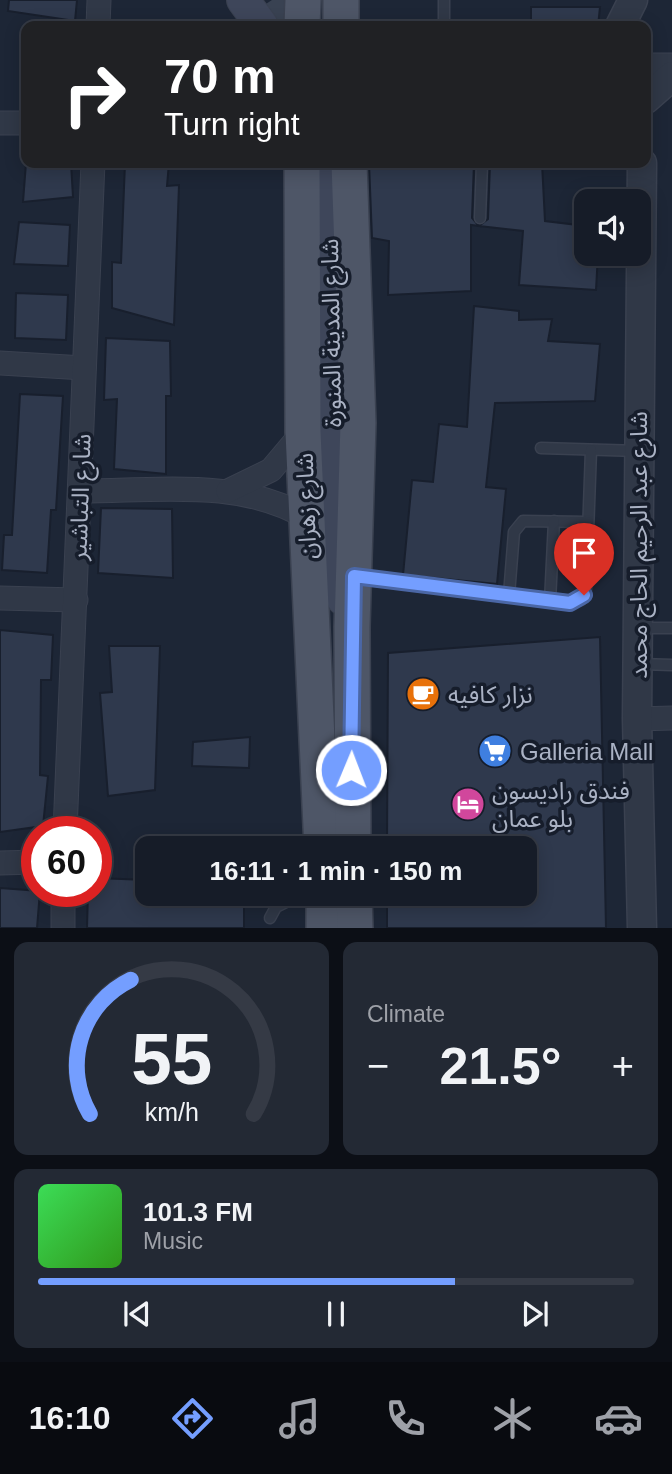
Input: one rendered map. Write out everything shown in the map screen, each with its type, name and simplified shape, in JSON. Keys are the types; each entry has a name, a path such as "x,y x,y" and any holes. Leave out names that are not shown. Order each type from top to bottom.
{"main road":[{"path":"243,0 258,21"},
{"path":"302,21 303,0"},
{"path":"341,0 341,21"},
{"name":"شارع زهران","path":"302,168 303,432 321,836"},
{"name":"شارع المدينة المنورة","path":"327,168 335,540 340,588 352,627"},
{"name":"شارع زهران","path":"349,168 358,423 352,627 353,836"},
{"path":"324,906 324,928"},
{"path":"354,906 355,928"}],"street":[{"path":"98,21 99,0"},
{"path":"624,21 635,0"},
{"path":"635,0 637,21"},
{"path":"651,65 672,65"},
{"path":"651,95 672,76"},
{"path":"0,124 21,122"},
{"name":"شارع التباشير","path":"66,816 82,491 84,368 93,168"},
{"name":"شارع عبد الرحيم الحاج محمد","path":"642,168 637,719 642,928"},
{"path":"0,363 84,368"},
{"path":"225,492 271,470 303,432"},
{"path":"82,491 225,492 268,499 307,518"},
{"path":"0,597 76,600"},
{"path":"637,719 672,718"},
{"path":"0,863 21,862"},
{"path":"63,907 63,928"}],"lane":[{"path":"444,0 444,21"},
{"path":"480,218 482,168"},
{"path":"541,448 639,451"},
{"path":"354,576 576,603 584,595 591,450"},
{"path":"509,596 517,527 523,521 588,522"},
{"path":"550,601 554,522"},
{"path":"637,628 672,628"},
{"path":"637,664 672,665"},
{"path":"270,918 278,906"}],"building":[{"path":"9,0 77,0 75,21 8,11"},
{"path":"531,7 600,7 599,21 531,21"},
{"path":"26,168 71,168 73,197 23,202"},
{"path":"125,168 169,168 167,186 179,185 174,325 112,308 112,262 121,263"},
{"path":"369,168 474,168 472,218 479,226 471,225 471,291 388,295 389,241 372,238"},
{"path":"490,168 542,168 545,221 574,225 574,266 597,266 596,290 519,285 523,231 479,226 488,219"},
{"path":"19,222 70,225 68,266 14,264"},
{"path":"16,293 68,295 66,340 15,338"},
{"path":"474,306 519,311 519,320 552,319 548,341 600,344 595,401 495,403 486,487 506,489 497,584 403,575 412,480 433,482 439,424 467,427"},
{"path":"106,338 170,341 171,396 166,396 166,474 114,469 117,399 104,400"},
{"path":"20,394 63,396 56,510 51,510 47,573 2,570 4,535 12,535"},
{"path":"101,508 172,509 173,578 98,573"},
{"path":"0,630 53,635 51,680 41,680 40,775 48,776 44,816 21,816 21,829 0,832"},
{"name":"Galleria Mall","path":"600,637 606,928 387,928 387,906 537,906 537,836 387,836 388,653"},
{"path":"109,646 160,646 155,790 108,796 100,693 112,692"},
{"path":"250,737 249,768 192,766 193,742"},
{"path":"112,879 135,880 135,906 244,906 244,928 87,928 88,907 112,907"},
{"path":"0,888 21,890 21,907 39,907 37,928 0,928"}],"tunnel":[{"path":"272,0 286,21"}],"place":[{"name":"نزار كافيه","path":"423,694"},
{"name":"Galleria Mall","path":"495,751"},
{"name":"فندق راديسون بلو عمان","path":"468,804"}],"route":[{"path":"351,770 354,576 570,603 576,603 584,595"}]}
